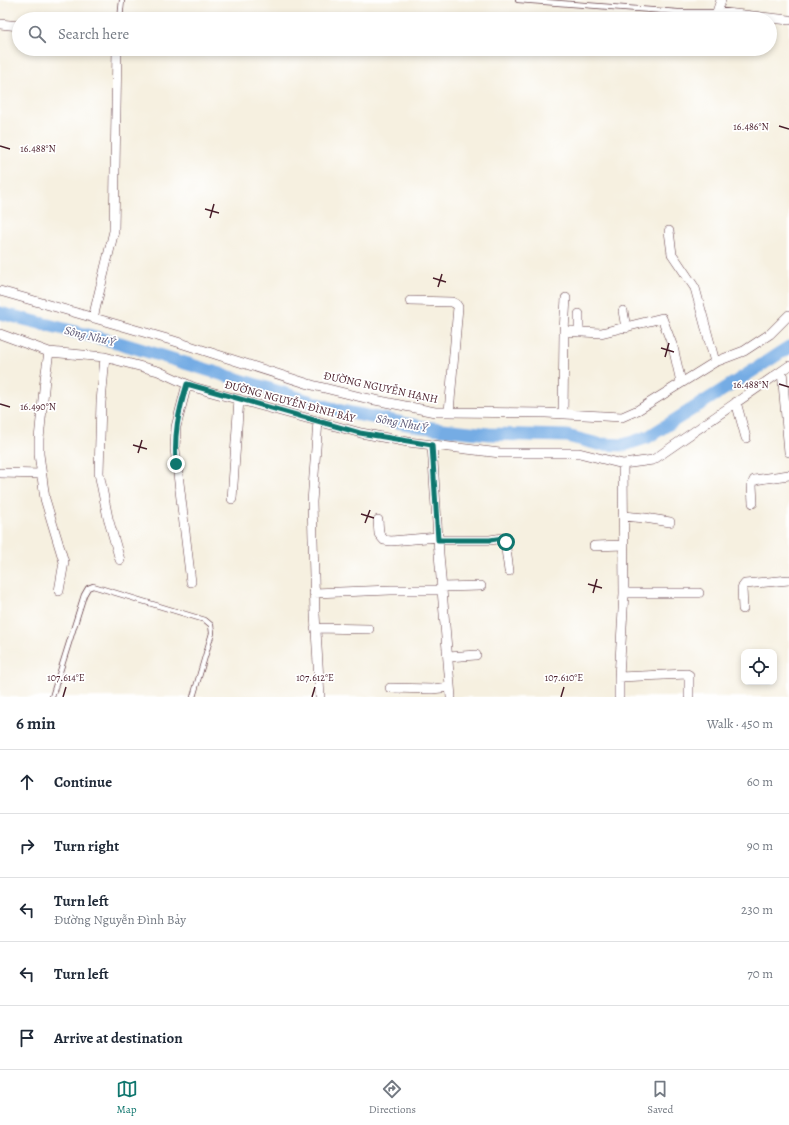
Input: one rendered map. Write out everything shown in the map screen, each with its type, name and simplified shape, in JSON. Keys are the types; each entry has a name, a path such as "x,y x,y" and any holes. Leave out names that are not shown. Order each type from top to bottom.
{"street":[{"path":"717,12 721,0"},
{"path":"777,19 789,20"},
{"path":"0,24 12,25"},
{"path":"93,318 114,231 117,56"},
{"path":"669,231 672,254 695,288 715,362"},
{"name":"ĐƯỜNG NGUYỄN HẠNH","path":"0,291 254,366 312,385 365,398 435,412 563,414 622,417 638,410 715,362 744,351 770,334 789,315"},
{"path":"563,414 566,298"},
{"path":"410,301 452,302 458,307 449,412"},
{"path":"622,311 626,328"},
{"path":"579,314 579,332"},
{"path":"564,331 601,333 662,318 672,347 681,382"},
{"name":"ĐƯỜNG NGUYỄN ĐÌNH BẢY","path":"0,334 49,352 105,358 158,372 187,384 360,433 432,445 500,453 579,453 623,464 653,460 785,369"},
{"path":"49,352 39,438 41,474 45,499 64,562 59,591"},
{"path":"105,358 101,402 99,473 108,518 120,560"},
{"path":"785,369 789,452"},
{"path":"187,384 176,427 175,449 191,582"},
{"path":"232,498 239,399"},
{"path":"736,402 746,438"},
{"path":"318,421 312,502 315,628 320,697"},
{"path":"432,445 451,697"},
{"path":"619,697 624,593 623,464"},
{"path":"0,473 41,474"},
{"path":"752,503 752,486 754,480 789,476"},
{"path":"623,516 670,522"},
{"path":"378,520 379,534 384,540 391,541 438,538 490,540 503,538 506,542 509,571"},
{"path":"594,546 624,545"},
{"path":"743,609 742,588 745,584 789,580"},
{"path":"314,593 481,586"},
{"path":"624,593 699,592"},
{"path":"315,628 369,629"},
{"path":"448,657 476,656"},
{"path":"619,677 687,674 689,675 689,697"},
{"path":"390,688 432,689 450,687"}],"lane":[{"path":"121,12 122,0"},
{"path":"518,0 678,12 717,12"},
{"path":"52,697 85,591 93,586 205,620 211,625 212,633 193,697"}],"waterway":[{"name":"Sông Như Ý","path":"0,313 120,343 341,411 423,427 489,434 567,436 598,444 624,445 648,437 789,347"}],"route":[{"path":"176,464 176,427 187,384 193,387 360,433 432,445 438,540 490,540 503,538 506,542"}]}
